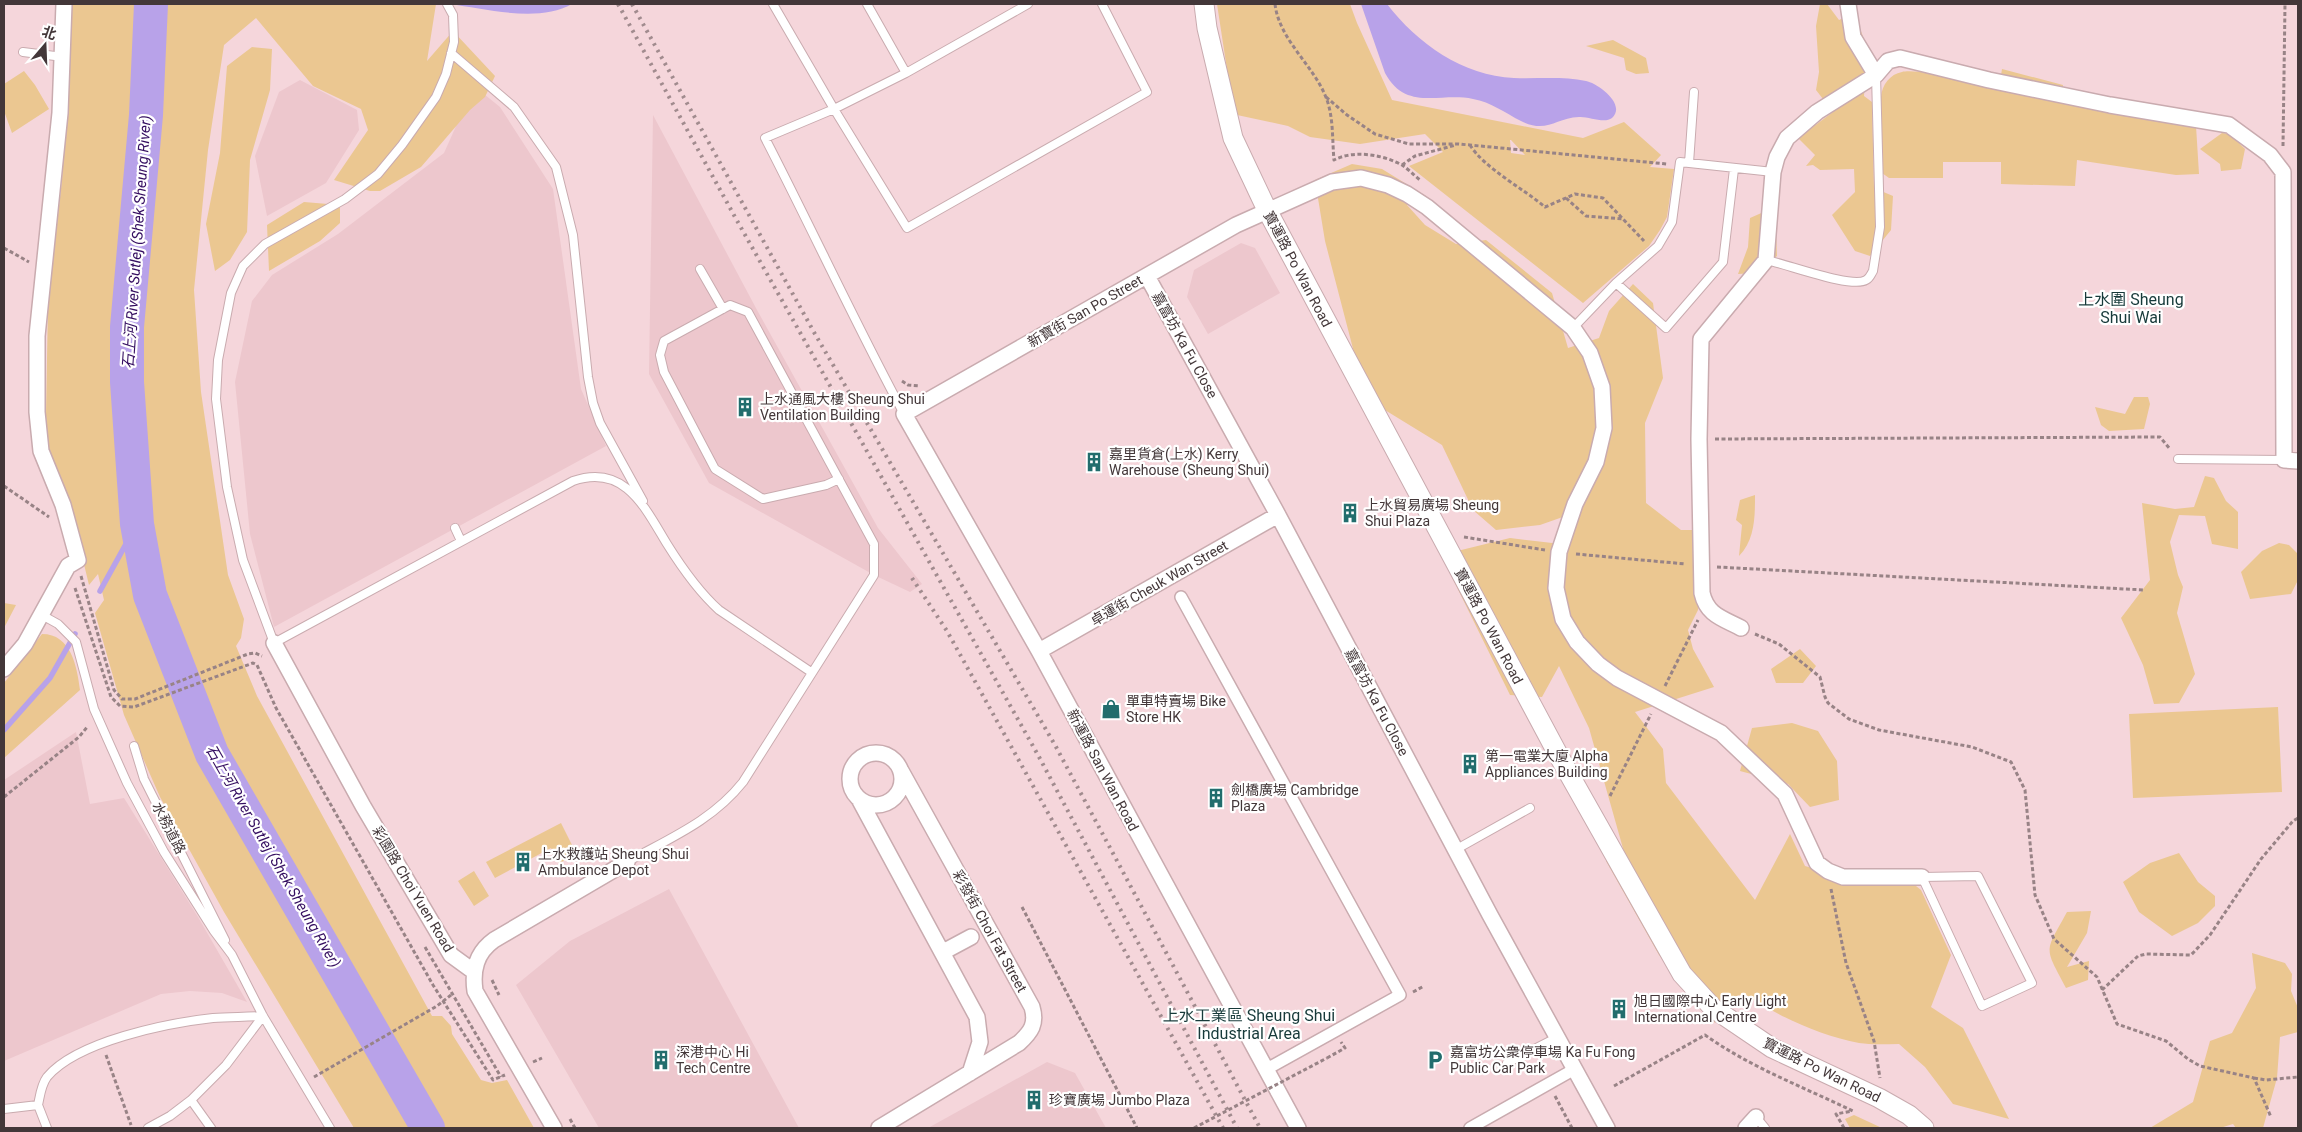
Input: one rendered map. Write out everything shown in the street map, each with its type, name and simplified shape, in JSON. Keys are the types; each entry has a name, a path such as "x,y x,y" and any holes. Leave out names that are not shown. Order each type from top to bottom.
{"street":[{"path":"4,669 25,644 40,614 73,563 63,504 41,452 37,412 37,336 60,113 64,4"},
{"name":"寶運路 Po Wan Road","path":"1204,4 1207,28 1233,138 1267,210 1560,758 1682,974 1714,1008 1772,1048 1879,1098 1909,1115 1924,1128"},
{"path":"1848,4 1853,38 1876,75"},
{"path":"1740,628 1713,614 1705,605 1702,593 1699,439 1701,339 1766,260 1773,172 1777,157 1787,138 1817,112 1876,75 1888,61 1900,58 1989,80 2110,105 2229,125 2270,156 2283,172 2291,460"},
{"name":"新寶街 San Po Street","path":"904,414 1236,225 1267,210 1332,182 1361,178 1388,185 1407,194 1427,208 1573,328 1590,353 1602,387 1604,428 1596,462 1575,504 1559,552 1556,588 1563,619 1577,642 1598,664 1617,678 1721,733 1785,794 1817,863 1828,871"},
{"name":"嘉富坊 Ka Fu Close","path":"1147,276 1278,515 1455,850 1606,1128"},
{"name":"新運路 San Wan Road","path":"904,414 1039,651 1298,1128"},
{"name":"卓運街 Cheuk Wan Street","path":"1039,651 1278,515"},
{"path":"1182,597 1400,995 1265,1070"},
{"name":"彩園路 Choi Yuen Road","path":"274,643 363,806 451,954 473,970"},
{"name":"彩發街 Choi Fat Street","path":"879,1128 970,1073 1019,1043 1029,1034 1035,1017 1027,999 900,769 889,756 872,753 864,755 852,767 849,776 850,784 972,1005 980,1029 980,1042 970,1073"},
{"path":"859,799 875,805 891,800 901,786 902,777 900,769"},
{"path":"554,1128 476,991 473,970 485,946 627,862"},
{"path":"1828,871 1843,877 1922,877"},
{"path":"943,952 971,937"},
{"path":"1470,1128 1573,1070"}],"lane":[{"path":"447,4 453,15 454,42 451,53 436,97 402,145 378,174 345,199 265,244 243,266 231,293 218,360 217,389 222,448 227,487 243,560 274,643 573,481 585,477 601,477 614,480 635,496 647,509"},
{"path":"773,4 834,109 907,228 1146,92 1102,4"},
{"path":"867,4 906,73"},
{"path":"904,414 867,345 822,248 765,138 834,109 906,73 1028,4"},
{"path":"23,52 63,57"},
{"path":"451,53 514,108 556,167 573,235 588,377 593,403 600,423 667,545 708,601 811,672"},
{"path":"1766,260 1794,266 1843,282 1857,283 1866,281 1870,277 1873,271 1880,227 1876,75"},
{"path":"1689,163 1694,92"},
{"path":"1573,328 1616,283 1658,246 1672,222 1680,162 1773,172"},
{"path":"1616,283 1666,328 1723,262 1734,169"},
{"path":"700,269 722,309"},
{"path":"627,862 713,814 728,801 743,782 874,575 874,544 839,479 748,312 730,305 664,341 660,355 664,372 715,469 763,499 826,485 839,479"},
{"path":"2178,458 2291,460"},
{"path":"455,528 461,542"},
{"path":"40,614 58,624 76,642 94,709 127,783 164,852 214,931 232,955 263,1016 330,1128"},
{"name":"水務道路","path":"134,746 144,779 210,907 232,955"},
{"path":"1455,850 1530,808"},
{"path":"1978,876 2032,983 1982,1006 1922,877 1978,876"},
{"path":"47,1128 38,1105 43,1084 48,1076 75,1055 102,1044 165,1025 214,1018 263,1016"},
{"path":"148,1128 170,1116 191,1100 226,1065 263,1016"},
{"path":"1508,1063 1556,1038"},
{"path":"191,1100 211,1128"},
{"path":"4,1109 38,1105"}],"path":[{"path":"1275,4 1290,42 1316,77 1326,97 1331,116 1334,160 1346,154 1374,156 1402,165 1424,184"},
{"path":"2283,172 2285,4"},
{"path":"1326,97 1347,115 1375,134 1409,144 1461,144 1680,165"},
{"path":"1402,165 1415,156 1461,144"},
{"path":"1470,145 1515,187 1528,192 1545,207 1575,194 1603,198 1649,246"},
{"path":"1566,198 1586,216 1623,219"},
{"path":"4,248 31,263"},
{"path":"1699,439 2160,437"},
{"path":"4,486 54,520"},
{"path":"1464,537 1559,552 1702,566 2144,590"},
{"path":"73,563 114,690 118,696 128,700 248,654"},
{"path":"73,563 91,638 111,697 115,703 126,707 134,707 253,663 257,666 276,708 357,854 443,1001 493,1080 501,1077"},
{"path":"1740,628 1779,644 1813,671 1820,677 1824,697 1828,703 1849,719 1879,730 1972,747 2011,762 2025,790 2035,895 2054,939 2097,978 2117,1024 2166,1041 2200,1066 2266,1080 2298,1077"},
{"path":"4,796 79,737 88,727 94,709"},
{"path":"2102,990 2138,956 2146,954 2191,955 2210,935 2261,859 2293,821 2298,818"},
{"path":"1828,871 1846,963 1874,1041 1880,1079"},
{"path":"1022,907 1137,1128"},
{"path":"491,972 500,997"},
{"path":"307,1070 312,1078 437,1006 452,995"},
{"path":"1614,1086 1705,1035 1730,1053 1755,1066 1853,1111 1836,1114 1844,1128"},
{"path":"102,1044 131,1125"},
{"path":"532,1052 537,1060"},
{"path":"1194,1128 1326,1058"},
{"path":"2254,1078 2271,1117"},
{"path":"1553,1093 1572,1128"}],"shaded area":[{"path":"72,4 436,4 427,61 453,31 495,76 485,97 470,110 421,167 380,191 370,191 334,180 368,130 361,109 313,86 256,18 224,45 208,150 194,290 201,392 228,575 244,619 241,638 236,646 257,696 432,1016 442,1016 451,1026 452,1034 481,1080 492,1083 507,1080 534,1128 354,1128 224,912 160,797 124,715 95,613 104,600 98,574 89,585 68,498 48,451 46,415 48,303 62,180"},
{"path":"450,4 572,4 559,10 528,14"},
{"path":"1217,4 1350,4 1392,100 1583,138 1624,122 1661,155 1650,167 1674,169 1667,217 1649,246 1583,303 1409,166 1443,152 1425,134 1360,144 1310,137 1288,126 1237,115 1228,76","holes":["1511,140 1525,155 1511,153"]},
{"path":"1361,4 1387,4 1412,32 1443,55 1459,64 1495,76 1586,81 1609,95 1616,107 1616,112 1609,120 1579,117 1538,126 1521,121 1480,100 1461,97 1413,97 1403,93 1393,85 1385,73"},
{"path":"1820,4 1827,4 1839,20 1854,13 1867,47 1864,96 1872,102 1874,188 1893,196 1891,230 1870,256 1855,251 1832,215 1855,192 1854,169 1820,170 1813,165 1806,166 1815,155 1798,138 1833,112 1816,90 1819,72 1816,26"},
{"path":"1613,40 1646,58 1649,73 1636,74 1626,70 1624,58 1586,46"},
{"path":"252,47 272,49 270,90 250,160 247,232 230,260 215,271 206,224 220,153 227,66"},
{"path":"2002,69 2063,85 2062,101 2196,126 2199,174 2176,175 2077,160 2075,186 2001,184 2001,162 1943,162 1943,178 1889,178 1882,173 1881,97 1885,84 1890,78 1902,72 1921,72 1999,88"},
{"path":"24,71 49,109 12,133 4,111 4,84"},
{"path":"300,80 357,110 359,130 326,183 267,216 255,156 279,92"},
{"path":"474,86 500,107 553,189 581,389 606,446 274,627 250,534 235,382 252,301 272,275 338,234 444,153"},
{"name":"上水通風大樓 Sheung Shui Ventilation Building","path":"653,115 757,310 878,528 922,584 910,592 874,575 709,483 649,374"},
{"path":"2222,133 2230,134 2245,149 2241,169 2221,171 2220,164 2200,149"},
{"path":"1352,164 1382,169 1426,196 1407,205 1425,225 1456,244 1486,240 1552,293 1568,348 1599,338 1609,311 1633,284 1653,303 1663,378 1645,423 1646,503 1681,530 1692,530 1698,538 1698,610 1688,630 1693,649 1714,687 1635,712 1663,749 1666,783 1755,900 1790,834 1805,866 1854,880 1911,882 1921,890 1951,955 1931,1007 1963,1028 2009,1119 1953,1104 1925,1067 1899,1044 1864,1044 1845,1040 1800,1024 1771,1010 1745,994 1720,1000 1715,1023 1659,955 1606,861 1626,859 1589,728 1559,666 1542,697 1510,695 1441,555 1510,538 1561,544 1577,512 1540,525 1496,530 1473,510 1442,445 1380,407 1357,364 1325,241 1315,180"},
{"path":"304,202 340,205 340,223 320,241 269,271 267,225"},
{"path":"1775,207 1777,256 1755,273 1738,274 1748,247 1750,218"},
{"path":"1241,243 1255,248 1280,293 1208,334 1187,297 1194,270"},
{"path":"2134,397 2148,397 2150,404 2144,429 2109,431 2101,425 2095,407 2125,414"},
{"path":"2205,476 2214,478 2226,501 2238,512 2238,549 2212,544 2205,516 2179,515 2170,542 2183,587 2177,613 2195,674 2179,703 2154,704 2143,665 2121,618 2150,580 2142,503 2175,509 2194,507"},
{"path":"1755,495 1753,528 1748,543 1739,556 1742,525 1736,520 1740,500"},
{"path":"2279,543 2289,545 2298,554 2298,580 2291,594 2250,599 2241,572 2262,551"},
{"path":"4,603 16,605 4,628"},
{"path":"42,634 52,635 66,645 77,671 80,690 4,758 4,683"},
{"path":"1800,649 1816,666 1803,683 1776,683 1771,669"},
{"path":"2278,707 2282,792 2133,798 2129,714"},
{"path":"1792,723 1818,731 1837,761 1839,800 1810,807 1788,784 1740,771 1752,728"},
{"path":"76,732 90,804 124,798 198,917 247,1002 222,993 190,991 161,994 4,1061 4,780"},
{"path":"561,823 577,855 559,863 551,848 495,878 486,862"},
{"path":"2179,853 2198,882 2215,896 2215,906 2198,923 2172,936 2139,912 2123,882 2150,863"},
{"path":"474,871 489,896 474,906 458,881"},
{"name":"深港中心 Hi Tech Centre","path":"669,889 799,1128 599,1128 516,985 570,941"},
{"path":"2091,911 2087,933 2067,967 2089,961 2088,980 2066,988 2051,957 2051,943 2067,912"},
{"path":"2252,953 2285,963 2292,974 2291,991 2298,1008 2298,1032 2280,1037 2277,1078 2263,1128 2236,1128 2233,1124 2220,1128 2150,1128 2193,1102 2210,1041 2232,1033 2256,988"},
{"name":"珍寶廣場 Jumbo Plaza","path":"1047,1062 1075,1073 1106,1128 928,1128"},
{"path":"1854,1115 1882,1128 1850,1128 1845,1119"}],"waterway":[{"name":"石上河 River Sutlej (Shek Sheung River)","path":"151,4 146,115 127,327 127,382 137,524 150,595 212,754 428,1128"},
{"path":"100,591 137,524"},
{"path":"4,730 50,678 75,634"}],"railway":[{"path":"618,4 735,217 1038,755 1237,1128"},
{"path":"632,4 815,334 1055,745 1260,1128"},
{"path":"912,578 947,631 1223,1128"}],"place":[{"name":"上水通風大樓 Sheung Shui Ventilation Building","path":"745,407"},
{"name":"嘉里貨倉(上水) Kerry Warehouse (Sheung Shui)","path":"1094,462"},
{"name":"上水貿易廣場 Sheung Shui Plaza","path":"1350,513"},
{"name":"單車特賣場 Bike Store HK","path":"1111,709"},
{"name":"第一電業大廈 Alpha Appliances Building","path":"1470,764"},
{"name":"劍橋廣場 Cambridge Plaza","path":"1216,798"},
{"name":"上水救護站 Sheung Shui Ambulance Depot","path":"523,862"},
{"name":"旭日國際中心 Early Light International Centre","path":"1619,1009"},
{"name":"深港中心 Hi Tech Centre","path":"661,1060"},
{"name":"嘉富坊公衆停車場 Ka Fu Fong Public Car Park","path":"1435,1060"},
{"name":"珍寶廣場 Jumbo Plaza","path":"1034,1100"}],"district":[{"name":"上水圍 Sheung Shui Wai","path":"2131,308"},
{"name":"上水工業區 Sheung Shui Industrial Area","path":"1249,1024"}]}
